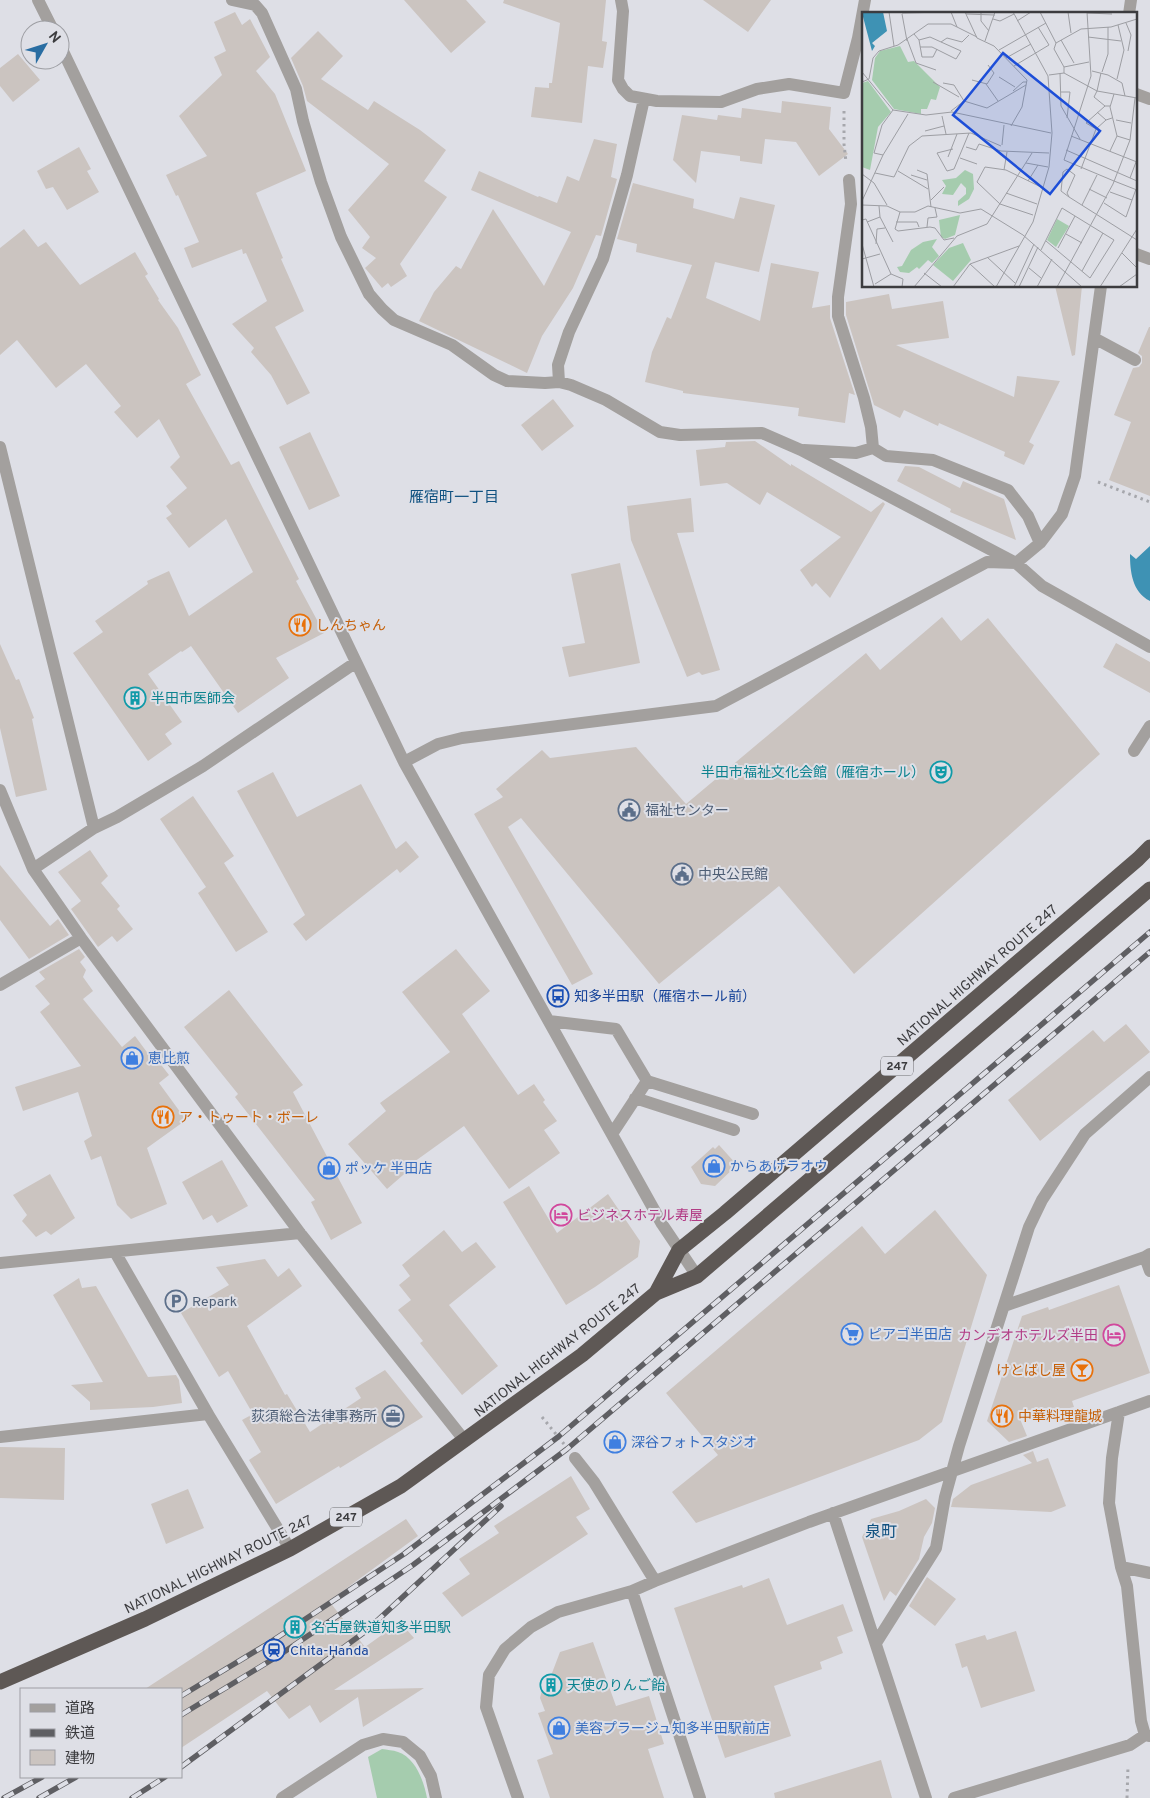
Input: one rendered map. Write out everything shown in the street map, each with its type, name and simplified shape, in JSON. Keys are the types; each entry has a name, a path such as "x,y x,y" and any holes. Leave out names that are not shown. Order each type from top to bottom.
{"highway":[{"name":"NATIONAL HIGHWAY ROUTE 247","path":"656,1294 679,1250 725,1214 1150,847"},
{"name":"NATIONAL HIGHWAY ROUTE 247","path":"0,1682 145,1619 290,1550 401,1486 582,1355 656,1294 697,1276 1150,889"}],"street":[{"path":"38,0 48,20"},
{"path":"232,0 254,2 273,34 296,89 303,121 321,182 341,237 369,294 394,320 452,345 494,375 506,381 559,382 587,391 660,432 680,436 762,433 801,450 1016,563 1042,586 1150,647"},
{"path":"621,0 623,11 618,80 630,96 657,101 721,102 757,89 789,84 844,93 862,16"},
{"path":"70,66 404,762 612,1134 679,1250 697,1276"},
{"path":"1138,95 1150,99"},
{"path":"559,382 558,365 568,332 603,258 627,175 644,99"},
{"path":"848,180 851,204 838,297 838,316 864,398 871,427 873,448"},
{"path":"1138,255 1150,259"},
{"path":"404,762 438,744 462,738 716,706 987,562 1016,563 1040,543 1062,514 1075,476 1100,288"},
{"path":"1094,338 1136,360"},
{"path":"0,447 94,828"},
{"path":"801,450 856,453 873,448 886,456 933,460 1008,490 1028,516 1040,543"},
{"path":"32,869 94,828 117,817 202,766 355,662"},
{"path":"1134,751 1150,726"},
{"path":"0,790 32,869 81,938 300,1233 465,1441"},
{"path":"0,985 81,938"},
{"path":"549,1021 616,1029 647,1081 753,1114"},
{"path":"876,1643 936,1548 945,1497 952,1472 1029,1227 1042,1200 1084,1134 1150,1077"},
{"path":"612,1134 647,1081"},
{"path":"636,1098 734,1130"},
{"path":"0,1264 300,1233"},
{"path":"115,1252 208,1414 290,1550"},
{"path":"1004,1306 1147,1256 1150,1271"},
{"path":"518,1798 486,1707 489,1675 505,1649 531,1626 558,1612 632,1591 833,1513 1150,1400"},
{"path":"954,1798 1130,1745 1148,1736 1141,1721 1127,1586 1121,1567 1109,1503 1112,1458 1119,1412"},
{"path":"0,1437 208,1414"},
{"path":"575,1458 594,1482 655,1581"},
{"path":"833,1513 926,1798"},
{"path":"1121,1567 1150,1573"},
{"path":"632,1591 700,1798"},
{"path":"282,1798 363,1745 383,1739 403,1742 420,1756 431,1776 436,1798"}],"path":[{"path":"844,93 844,144 848,180"},
{"path":"1098,482 1150,502"},
{"path":"542,1418 575,1458"},
{"path":"1127,1798 1130,1745"}],"green space":[{"path":"382,1749 398,1752 410,1759 418,1771 427,1798 377,1798 368,1757"}],"water":[{"path":"1150,546 1150,601 1139,592 1133,580 1130,554 1136,559"}],"building":[{"path":"404,0 466,0 486,22 451,53"},
{"path":"504,0 606,0 602,41 607,42 603,68 588,66 582,123 531,117 535,87 549,88 549,83 552,83 560,23 503,3"},
{"path":"703,0 771,0 748,32"},
{"path":"235,12 242,25 250,19 270,57 256,71 275,94 306,171 256,193 283,258 281,259 304,311 275,327 310,393 287,405 271,375 251,352 254,348 232,324 267,301 246,253 243,254 242,249 192,268 184,248 199,242 178,195 176,196 166,175 207,156 179,116 222,75 214,57 226,51 214,22"},
{"path":"318,31 343,56 321,79 368,110 374,101 420,130 446,150 424,181 447,197 400,264 407,276 391,287 388,283 382,288 365,268 376,258 362,248 370,237 348,210 389,164 307,101 291,58"},
{"path":"18,54 20,56 20,70 32,70 40,80 13,102 0,86 0,68"},
{"path":"782,101 831,107 829,129 848,154 819,176 796,142 765,139 762,164 740,161 740,156 701,151 696,183 673,160 682,115 717,120 718,115 741,118 742,108 781,113"},
{"path":"594,139 617,144 611,177 617,179 601,236 596,235 573,288 542,336 527,373 419,321 434,292 456,266 461,269 493,209 544,286 571,232 471,190 479,171 538,197 557,203 567,176 579,181"},
{"path":"79,147 91,169 87,171 99,192 67,210 53,187 46,189 37,171"},
{"path":"633,183 694,199 693,208 734,219 740,197 775,205 759,272 715,262 706,298 760,321 771,263 819,272 812,308 830,305 830,318 855,395 849,393 845,423 798,416 799,408 683,393 683,391 645,382 652,352 667,317 671,319 692,265 636,252 637,244 617,239"},
{"path":"24,229 38,247 46,242 80,285 135,252 148,274 145,276 158,300 178,328 201,375 186,384 231,465 239,461 299,579 296,581 324,633 276,658 289,678 238,713 191,646 148,674 182,722 165,734 172,744 148,761 73,653 103,632 95,621 148,584 147,581 169,571 189,616 253,572 226,519 189,548 166,518 172,514 166,506 187,488 170,467 180,457 159,419 137,438 114,412 121,406 86,364 56,388 17,340 0,355 0,248"},
{"path":"1055,288 1082,288 1075,355 1072,356"},
{"path":"889,294 892,309 943,301 949,338 896,345 1014,397 1017,376 1060,381 1029,442 1034,445 1024,465 1004,456 1005,452 939,423 938,426 904,410 900,418 874,405 846,315 846,302"},
{"path":"1149,327 1150,496 1109,480 1131,422 1114,415 1133,368 1139,367 1142,363 1142,356 1138,353"},
{"path":"553,399 574,426 542,451 521,425"},
{"path":"310,432 340,496 309,510 279,447"},
{"path":"755,441 791,466 791,464 871,512 883,502 885,504 830,598 816,583 812,587 800,570 841,537 767,492 760,505 727,483 700,486 696,450 725,447 726,442"},
{"path":"905,466 919,467 960,488 963,481 1004,499 1016,540 950,512 951,509 897,481"},
{"path":"691,498 694,532 677,533 720,670 702,675 699,672 687,677 631,540 627,506"},
{"path":"620,563 640,663 569,677 562,647 585,643 571,574"},
{"path":"942,617 961,641 988,618 1100,754 854,974 779,886 659,984 521,818 508,827 593,974 572,985 474,814 503,797 496,789 542,750 550,758 636,747 686,804 866,653 880,670"},
{"path":"1116,643 1150,662 1150,693 1103,667"},
{"path":"0,644 16,680 19,679 34,718 32,719 47,790 16,797 0,728"},
{"path":"273,772 297,817 361,784 396,849 406,841 419,857 400,873 397,869 306,941 293,924 305,915 237,791"},
{"path":"193,796 234,856 224,863 268,932 236,952 198,893 206,887 160,819"},
{"path":"90,850 108,876 101,883 120,906 117,909 133,929 117,942 112,936 98,947 71,909 81,901 58,872"},
{"path":"0,865 50,926 58,919 69,935 29,959 0,920"},
{"path":"79,949 85,957 80,962 86,970 83,977 93,991 83,999 122,1047 135,1036 152,1059 155,1057 169,1075 159,1083 186,1120 147,1148 167,1204 131,1219 117,1205 101,1156 91,1160 84,1141 92,1136 78,1092 23,1111 15,1087 81,1066 40,1012 50,1004 35,986 45,979 39,972"},
{"path":"456,949 490,991 462,1014 518,1095 534,1084 545,1100 543,1102 557,1121 544,1130 560,1153 509,1189 464,1126 407,1167 410,1169 387,1189 348,1144 386,1111 380,1103 450,1052 402,992"},
{"path":"229,990 303,1085 293,1092 362,1223 331,1240 311,1202 315,1200 235,1097 238,1094 184,1027"},
{"path":"1126,1024 1150,1052 1040,1141 1008,1100 1093,1030 1104,1042"},
{"name":"からあげラオウ","path":"719,1145 737,1165 715,1186 701,1184 691,1167 713,1147 715,1149"},
{"path":"222,1160 248,1206 217,1223 212,1215 203,1220 182,1182"},
{"path":"50,1174 75,1218 51,1235 46,1231 36,1237 22,1221 27,1215 13,1195"},
{"path":"529,1186 557,1233 608,1194 640,1241 638,1257 566,1305 503,1202"},
{"name":"ピアゴ半田店","path":"935,1210 987,1275 942,1422 919,1440 696,1523 672,1492 718,1455 666,1393 862,1226 885,1254"},
{"path":"444,1230 462,1252 476,1242 496,1267 449,1305 498,1366 462,1395 420,1343 423,1341 398,1310 411,1300 399,1285 410,1276 402,1265"},
{"path":"265,1259 278,1277 289,1268 302,1286 247,1326 285,1395 287,1394 310,1432 361,1398 355,1388 385,1370 423,1417 340,1468 339,1466 276,1504 249,1460 261,1452 242,1420 253,1414 228,1371 219,1377 181,1313 229,1285 216,1267"},
{"path":"79,1278 82,1288 96,1286 148,1377 176,1375 179,1380 182,1403 153,1407 90,1410 90,1402 71,1385 103,1382 53,1295"},
{"path":"1119,1285 1150,1373 1072,1401 1074,1407 1020,1419 1027,1436 1009,1442 987,1421 1022,1316 1048,1307 1049,1310"},
{"path":"0,1447 65,1448 64,1500 0,1498"},
{"path":"1033,1451 1037,1462 1048,1458 1066,1506 1051,1512 951,1507 953,1499 971,1485 1032,1463 1023,1455"},
{"path":"571,1476 590,1509 576,1517 588,1534 462,1617 442,1593 470,1574 459,1559 499,1533 494,1526"},
{"path":"188,1489 204,1528 166,1544 151,1504"},
{"path":"926,1499 935,1508 932,1523 924,1537 919,1559 896,1596 890,1591 884,1601 862,1537 871,1519 899,1511"},
{"name":"名古屋鉄道知多半田駅","path":"406,1519 418,1536 329,1601 365,1647 400,1622 414,1638 334,1690 424,1688 363,1727 358,1697 320,1723 310,1705 289,1719 267,1691 182,1747 182,1688 147,1688"},
{"path":"927,1577 956,1599 935,1626 909,1606"},
{"path":"769,1578 787,1625 843,1604 853,1631 837,1637 843,1653 820,1662 822,1669 774,1686 791,1736 725,1758 674,1608 742,1585 743,1588"},
{"path":"1016,1631 1035,1691 981,1708 967,1666 962,1668 955,1644 985,1635 987,1640"},
{"path":"593,1642 616,1706 649,1696 664,1744 648,1749 664,1798 550,1798 537,1760 553,1754 538,1713 545,1711 540,1698 544,1682 552,1673 560,1652"},
{"path":"881,1760 892,1798 775,1798 774,1793"}],"railway":[{"path":"182,1695 269,1643 404,1554 558,1437 1150,932"},
{"path":"182,1714 278,1656 413,1565 567,1449 1150,952"},
{"path":"182,1766 366,1631 501,1506"},
{"path":"4,1798 40,1778"},
{"path":"39,1798 74,1778"},
{"path":"132,1798 163,1778"}],"place":[{"name":"しんちゃん","path":"300,625"},
{"name":"半田市医師会","path":"135,698"},
{"name":"半田市福祉文化会館（雁宿ホール）","path":"941,772"},
{"name":"福祉センター","path":"629,810"},
{"name":"中央公民館","path":"682,874"},
{"name":"知多半田駅（雁宿ホール前）","path":"558,996"},
{"name":"恵比煎","path":"132,1058"},
{"name":"ア・トゥート・ボーレ","path":"163,1117"},
{"name":"からあげラオウ","path":"714,1166"},
{"name":"ポッケ 半田店","path":"329,1168"},
{"name":"ビジネスホテル寿屋","path":"561,1215"},
{"name":"Repark","path":"176,1301"},
{"name":"ピアゴ半田店","path":"852,1334"},
{"name":"カンデオホテルズ半田","path":"1114,1335"},
{"name":"けとばし屋","path":"1082,1370"},
{"name":"荻須総合法律事務所","path":"393,1416"},
{"name":"中華料理龍城","path":"1002,1416"},
{"name":"深谷フォトスタジオ","path":"615,1442"},
{"name":"名古屋鉄道知多半田駅","path":"295,1627"},
{"name":"Chita-Handa","path":"274,1650"},
{"name":"天使のりんご飴","path":"551,1685"},
{"name":"美容プラージュ知多半田駅前店","path":"559,1728"}],"district":[{"name":"雁宿町一丁目","path":"454,497"},
{"name":"泉町","path":"881,1531"}]}
